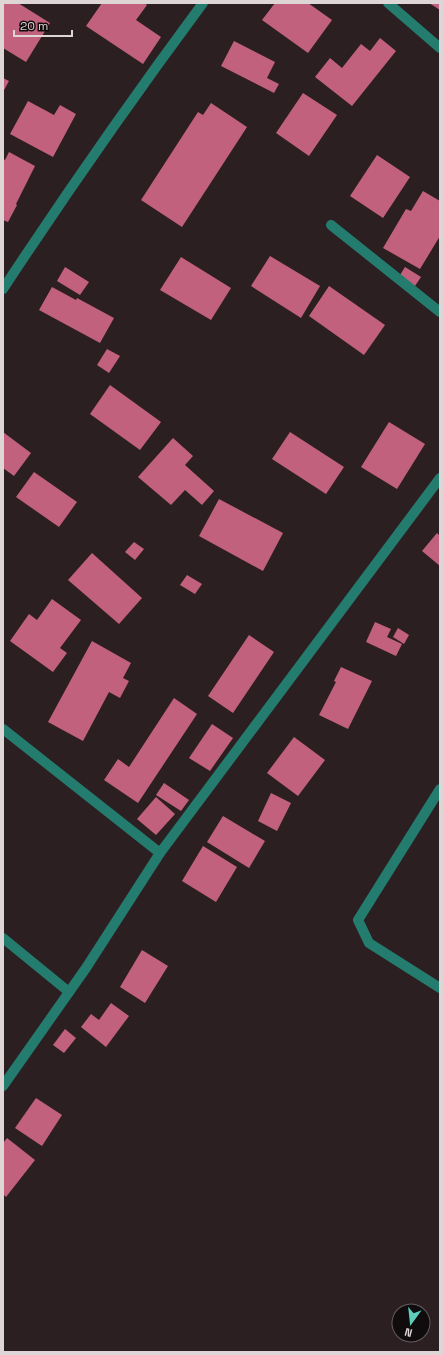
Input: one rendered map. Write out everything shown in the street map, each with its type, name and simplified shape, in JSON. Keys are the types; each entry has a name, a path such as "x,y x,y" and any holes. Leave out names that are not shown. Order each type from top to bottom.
{"street":[{"path":"3,289 148,79 203,3"},
{"path":"388,3 440,48"},
{"path":"331,225 440,312"},
{"path":"3,1086 86,968 160,853 440,478"},
{"path":"3,729 160,853"},
{"path":"440,789 358,920 369,943 440,988"},
{"path":"3,938 69,992"}],"building":[{"path":"3,3 18,3 50,23 26,62 3,48"},
{"path":"102,3 144,3 147,5 136,20 161,37 143,64 86,26"},
{"path":"275,3 308,3 332,20 308,53 262,20"},
{"path":"429,3 440,3 440,10"},
{"path":"380,38 396,51 352,106 315,77 330,58 342,68 361,44 370,51"},
{"path":"234,41 275,62 267,78 279,84 274,93 221,66"},
{"path":"3,78 9,81 3,92"},
{"path":"303,93 337,115 309,156 276,133"},
{"path":"28,101 54,115 60,105 76,114 53,157 10,134"},
{"path":"211,103 247,127 182,227 141,200 198,112 203,115"},
{"path":"9,152 35,166 8,222 3,220 3,159 5,160"},
{"path":"377,155 410,177 383,218 350,196"},
{"path":"423,191 440,201 440,236 420,269 383,248 406,209 411,211"},
{"path":"270,256 320,286 301,318 251,286"},
{"path":"181,257 231,288 211,320 160,290"},
{"path":"65,267 89,282 80,295 57,281"},
{"path":"405,267 421,277 415,286 400,275"},
{"path":"329,286 385,325 364,355 309,316"},
{"path":"52,287 76,300 77,298 114,318 100,343 39,310"},
{"path":"107,349 120,356 109,373 97,365"},
{"path":"110,385 161,422 140,450 90,414"},
{"path":"389,422 425,444 397,489 361,467"},
{"path":"3,432 31,453 14,476 3,468"},
{"path":"290,432 344,467 326,494 272,459"},
{"path":"173,438 193,456 185,465 214,491 202,505 185,490 171,505 138,477"},
{"path":"34,472 77,502 59,527 16,497"},
{"path":"219,499 283,533 263,571 199,536"},
{"path":"437,533 440,536 440,566 422,551"},
{"path":"134,542 144,549 135,560 125,552"},
{"path":"92,553 142,598 119,624 68,580"},
{"path":"187,575 202,584 195,594 180,585"},
{"path":"52,599 81,620 60,648 67,653 53,672 10,641 29,614 37,620"},
{"path":"375,622 391,629 387,637 402,644 396,656 366,642"},
{"path":"398,628 409,635 404,644 393,637"},
{"path":"249,635 274,652 233,713 208,696"},
{"path":"92,641 131,663 123,678 129,681 120,698 109,692 83,741 48,722"},
{"path":"341,667 372,681 348,729 319,715 336,682 334,681"},
{"path":"174,698 197,714 138,803 104,780 118,759 129,767"},
{"path":"212,724 233,738 210,771 189,758"},
{"path":"294,737 325,760 298,796 267,773"},
{"path":"164,783 189,800 181,811 156,795"},
{"path":"271,793 291,803 277,831 258,821"},
{"path":"156,797 175,814 156,835 137,819"},
{"path":"223,816 265,841 249,868 207,842"},
{"path":"203,846 237,867 216,902 182,881"},
{"path":"142,950 168,966 145,1003 120,987"},
{"path":"111,1003 129,1016 106,1047 81,1027 91,1014 99,1020"},
{"path":"65,1029 76,1038 64,1053 53,1045"},
{"path":"36,1098 62,1115 42,1146 15,1128"},
{"path":"7,1138 35,1160 6,1197 3,1194 3,1143"}]}
